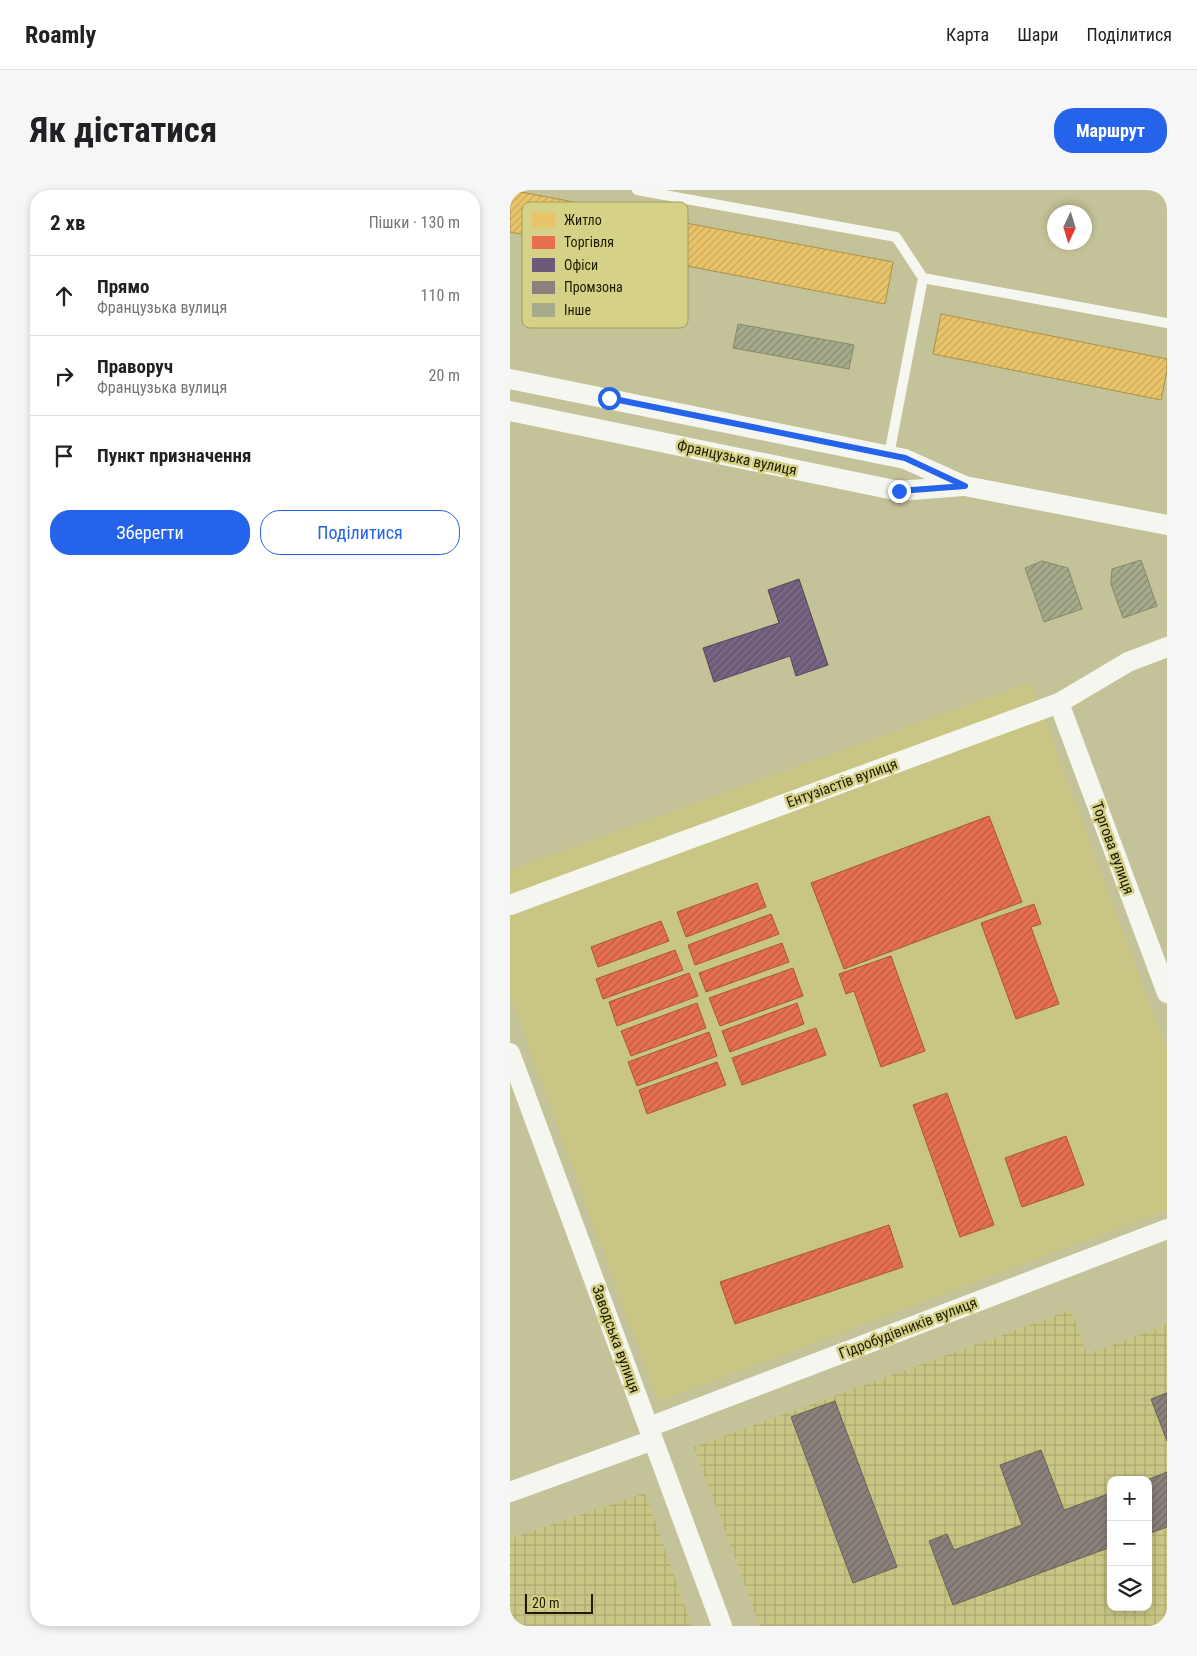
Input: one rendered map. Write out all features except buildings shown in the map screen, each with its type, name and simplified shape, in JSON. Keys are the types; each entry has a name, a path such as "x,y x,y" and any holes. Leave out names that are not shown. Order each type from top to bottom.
{"street":[{"name":"Французька вулиця","path":"510,379 905,458 965,486 1167,525"},
{"name":"Французька вулиця","path":"510,411 899,491 965,486"},
{"name":"Ентузіастів вулиця","path":"510,905 1059,703 1128,662 1167,647"},
{"name":"Торгова вулиця","path":"1059,703 1167,992"},
{"name":"Заводська вулиця","path":"510,1053 722,1626"},
{"name":"Гідробудівників вулиця","path":"510,1492 1167,1229"}],"lane":[{"path":"637,190 896,237 923,278 889,455"},
{"path":"923,278 1167,323"}],"shaded area":[{"path":"1031,682 1167,1051 1167,1210 658,1402 510,995 510,870"},
{"path":"1071,1310 1087,1354 1167,1325 1167,1626 760,1626 694,1447"},
{"path":"645,1493 692,1626 510,1626 510,1539"}],"route":[{"path":"609,398 905,458 965,486 899,491"}]}
